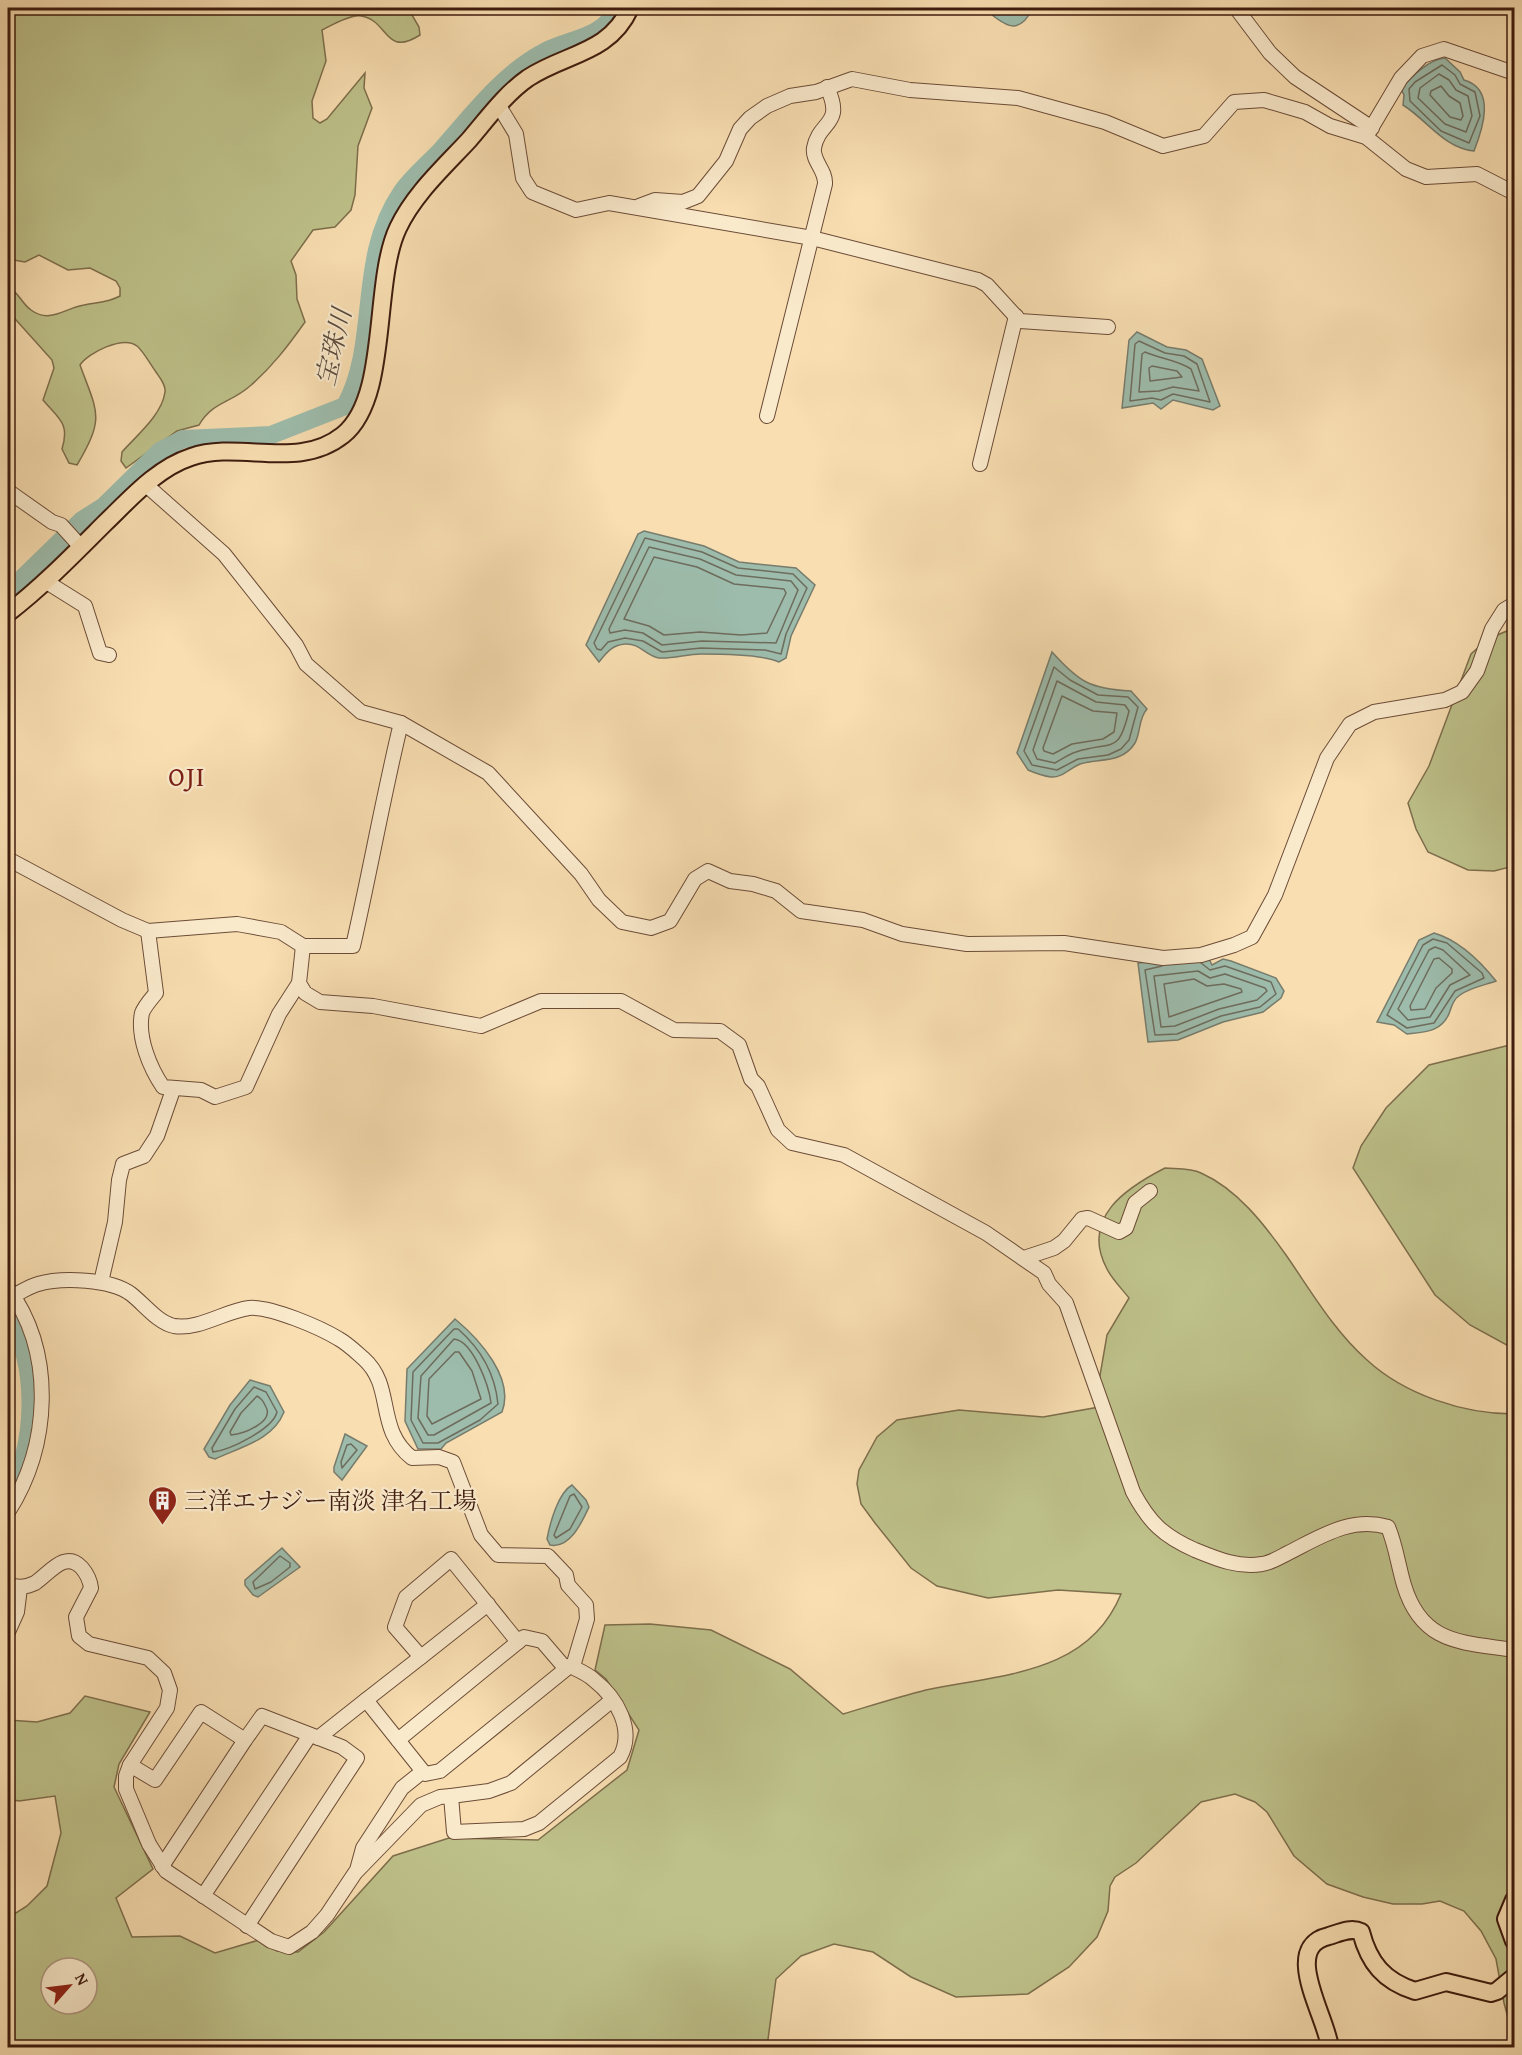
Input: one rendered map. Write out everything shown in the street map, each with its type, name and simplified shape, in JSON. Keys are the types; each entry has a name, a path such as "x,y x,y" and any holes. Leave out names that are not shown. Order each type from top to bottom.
{"main road":[{"path":"8,611 45,581 77,543 145,484 190,457 210,453 309,452 332,442 349,430 360,414 369,389 388,252 398,226 414,200 499,106 527,79 594,48 612,36 630,8"},
{"path":"1515,1900 1506,1919 1515,1941"},
{"path":"1330,2048 1319,2004 1309,1982 1306,1966 1310,1947 1321,1938 1354,1929 1361,1932 1368,1955 1384,1976 1415,1991 1446,1982 1491,1993 1515,1977"}],"street":[{"path":"1236,8 1261,42 1288,71 1369,132 1406,170 1426,177 1477,174 1515,193"},
{"path":"1369,132 1401,78 1422,56 1444,49 1515,73"},
{"path":"639,206 659,199 683,202 698,196 726,161 740,129 750,118 767,106 790,96 852,79 910,90 1018,98 1105,122 1163,146 1204,136 1234,102 1264,100 1305,112 1330,126 1369,132"},
{"path":"767,416 825,178 814,149 833,115 833,102 827,87"},
{"path":"499,106 516,134 523,178 532,192 576,210 603,202 639,206 812,238 978,280 987,285 1020,321 1108,327"},
{"path":"980,464 1016,316"},
{"path":"145,484 224,554 296,645 306,664 361,712 401,723 488,772 581,874 599,900 622,922 634,927 651,928 670,921 677,914 695,879 708,871 730,881 753,884 776,891 801,911 863,920 902,934 967,944 1064,943 1163,958 1201,955 1252,937 1275,895 1292,856 1327,758 1350,724 1374,712 1444,700 1462,692 1477,671 1492,629 1504,610 1515,604"},
{"path":"8,490 52,522 61,525 77,543"},
{"path":"45,581 85,606 100,653 109,655"},
{"path":"8,860 122,920 148,931 237,924 281,932 303,946 353,946 379,830 386,784 401,723"},
{"path":"148,931 156,993 142,1011 141,1036 156,1076 163,1087 201,1090 215,1097 246,1087 279,1014 299,983 303,946"},
{"path":"299,983 305,993 320,1002 373,1006 481,1026 541,1001 621,1001 674,1030 720,1031 739,1046 751,1079 758,1086 778,1130 792,1143 844,1155 986,1233 1044,1273 1066,1303 1133,1492 1147,1518 1166,1535 1219,1560 1238,1565 1262,1564 1335,1530 1372,1522 1388,1527 1396,1545 1407,1592 1422,1621 1430,1629 1445,1638 1472,1646 1515,1650"},
{"path":"101,1281 115,1222 123,1164 144,1156 157,1136 173,1089"},
{"path":"1024,1258 1054,1248 1064,1241 1082,1219 1088,1218 1119,1232 1126,1228 1135,1203 1150,1191"},
{"path":"8,1512 26,1482 33,1463 41,1425 42,1405 37,1355 10,1292 38,1284 101,1281 129,1292 172,1326 184,1327 250,1308 266,1310 318,1329 348,1346 366,1361 375,1373 382,1390 391,1433 399,1448 412,1458 439,1456 453,1462 482,1535 498,1555 548,1556 566,1575 568,1585 586,1605 587,1619 574,1663 440,1771 425,1774 422,1772 366,1700"},
{"path":"421,1657 395,1627 406,1596 451,1559 518,1641"},
{"path":"8,1632 17,1612 14,1587 34,1583 57,1565 69,1560 77,1563 85,1571 92,1588 76,1617 79,1636 89,1644 148,1658 164,1673 170,1690 167,1708 130,1764 126,1776 126,1789 149,1844 162,1866 247,1926 279,1945 289,1947 298,1943 327,1915 355,1873 421,1804 440,1797 489,1791 510,1783 611,1701"},
{"path":"203,1896 314,1736 366,1700 488,1604"},
{"path":"398,1740 524,1637 542,1641 568,1668 595,1680 625,1721 627,1745 620,1757 539,1823 524,1829 454,1832 451,1796"},
{"path":"130,1764 155,1780 201,1712 245,1740"},
{"path":"162,1866 262,1716 342,1747 357,1758 247,1926"},
{"path":"355,1873 363,1848 402,1788 422,1772"}],"green space":[{"path":"8,8 408,8 419,27 420,35 400,42 393,40 370,19 361,16 347,18 322,30 326,61 312,101 313,118 320,123 327,119 365,73 364,88 372,108 358,146 355,195 351,210 335,227 313,230 291,261 296,275 297,299 305,322 279,356 243,392 216,407 204,417 199,425 177,431 126,468 121,461 122,452 154,417 165,392 165,387 142,351 131,343 115,344 90,355 80,365 94,406 95,425 77,465 69,463 62,449 65,433 62,422 43,400 54,368 52,360 8,311 8,287 31,310 45,316 111,300 120,296 120,288 116,281 90,268 68,270 39,255 25,262 8,259"},
{"path":"1514,628 1514,866 1494,871 1468,870 1428,852 1416,829 1408,803 1429,766 1471,654 1488,639"},
{"path":"1514,1044 1514,1349 1470,1325 1435,1295 1353,1168 1361,1146 1386,1108 1429,1065"},
{"path":"1165,1168 1193,1170 1214,1180 1249,1208 1344,1336 1355,1349 1382,1372 1399,1383 1436,1400 1475,1410 1514,1414 1514,2040 1496,1959 1481,1931 1464,1911 1440,1901 1422,1904 1393,1904 1363,1897 1327,1884 1294,1856 1267,1812 1255,1802 1235,1794 1201,1802 1136,1863 1115,1877 1110,1886 1108,1911 1097,1937 1069,1967 1028,1994 956,1997 911,1977 873,1952 834,1944 801,1956 776,1979 767,2047 8,2047 8,1918 27,1906 47,1886 61,1833 55,1796 19,1801 8,1799 8,1720 37,1722 70,1713 85,1696 150,1712 119,1764 114,1787 153,1869 116,1898 132,1937 180,1936 215,1953 259,1940 277,1951 298,1952 324,1932 393,1856 449,1838 538,1840 627,1770 639,1730 606,1679 595,1670 605,1625 650,1624 711,1630 790,1669 843,1714 926,1690 1012,1674 1039,1666 1065,1656 1087,1641 1106,1621 1121,1594 1058,1590 988,1598 937,1586 911,1568 875,1523 861,1504 857,1484 859,1470 877,1437 897,1420 959,1410 1043,1417 1099,1407 1099,1381 1107,1335 1129,1298 1107,1269 1100,1251 1099,1235 1103,1220 1111,1207 1136,1185"}],"water":[{"path":"963,8 1033,8 1023,23 1012,26 1000,21 986,10 961,14"},
{"path":"1445,58 1460,72 1464,80 1474,85 1484,100 1483,121 1474,151 1454,145 1403,105 1404,95 1401,89 1405,84 1427,65"},
{"path":"1137,332 1167,347 1186,350 1202,359 1220,406 1213,410 1173,400 1161,409 1153,403 1122,408 1129,340"},
{"path":"644,531 704,546 739,562 796,568 815,585 791,636 786,658 779,662 752,656 701,654 659,658 635,645 625,644 613,648 599,662 586,645 638,534"},
{"path":"1052,652 1086,682 1105,688 1131,691 1147,709 1142,717 1135,743 1130,750 1110,759 1080,764 1055,777 1028,770 1017,753"},
{"path":"1434,933 1468,952 1496,981 1472,989 1456,998 1447,1018 1433,1030 1407,1034 1394,1025 1377,1022 1419,940"},
{"path":"1208,957 1212,965 1223,959 1231,961 1276,978 1284,991 1281,998 1263,1012 1223,1022 1178,1040 1148,1042 1138,963"},
{"path":"455,1319 484,1348 499,1373 504,1386 505,1399 502,1412 446,1443 441,1449 418,1449 405,1421 407,1369"},
{"path":"250,1380 270,1386 284,1412 279,1422 255,1442 215,1459 209,1457 204,1449 230,1405"},
{"path":"345,1434 367,1446 342,1480 334,1472 334,1467"},
{"path":"572,1485 586,1500 589,1507 579,1527 569,1539 564,1543 550,1545 547,1539 555,1509"},
{"path":"282,1548 300,1567 258,1597 253,1595 245,1585 245,1580"}],"waterway":[{"name":"宝珠川","path":"8,592 82,520 104,506 160,451 183,439 271,435 345,406 356,381 362,355 378,245 387,218 401,193 502,82 530,60 546,51 586,36 604,26 617,8"},
{"name":"宝珠川","path":"8,1314 25,1357 30,1405 25,1453 8,1496"}],"place":[{"name":"三洋エナジー南淡 津名工場","path":"163,1526"}],"district":[{"name":"OJI","path":"187,776"}]}
